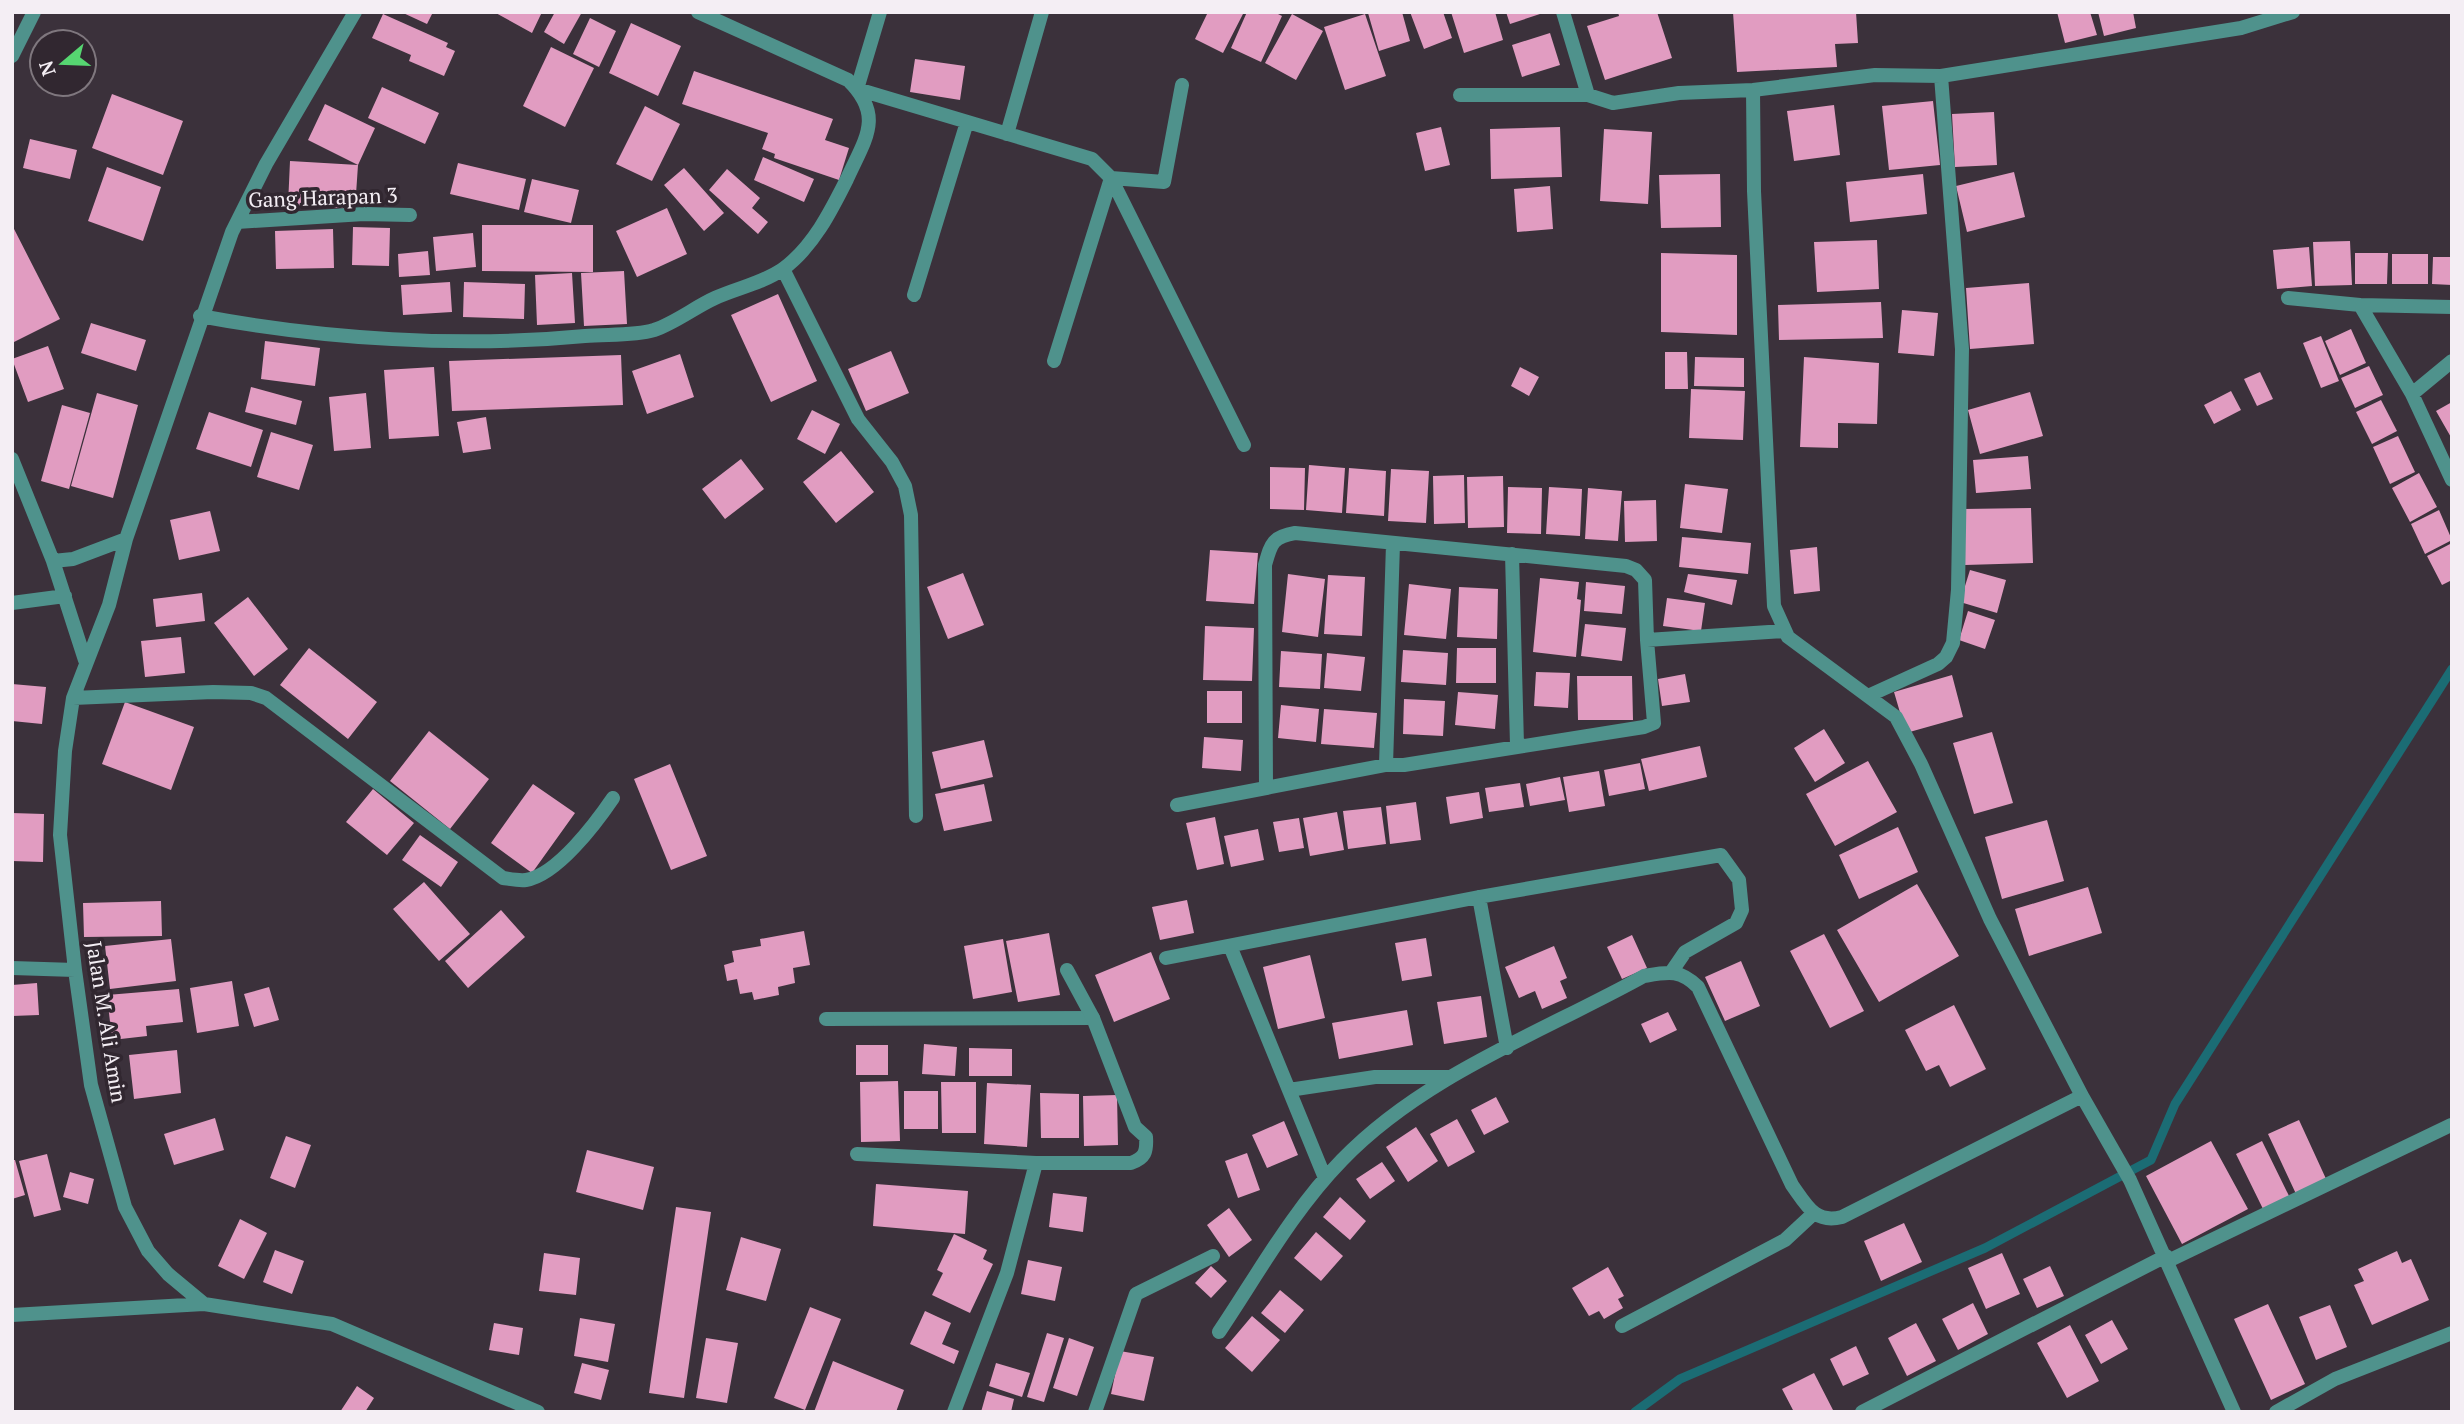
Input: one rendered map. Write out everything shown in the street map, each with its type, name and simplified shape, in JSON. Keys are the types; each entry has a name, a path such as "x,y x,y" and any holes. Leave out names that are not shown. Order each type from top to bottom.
{"street":[{"path":"12,56 34,12"},
{"name":"Jalan M. Ali Amin","path":"204,1304 168,1274 148,1251 125,1207 91,1085 60,835 65,751 73,698 85,660 109,605 126,539 200,316 237,222 266,164 355,12"},
{"path":"200,316 262,328 353,338 547,340 654,330 716,298 783,269 810,242 830,214 870,131 870,111 857,89 848,80 698,12"},
{"path":"857,89 880,12"},
{"path":"1007,134 1042,12"},
{"path":"1563,12 1588,95"},
{"path":"1460,95 1588,95 1613,103 1679,93 1753,90 1875,75 1941,76 2229,30 2293,12"},
{"path":"1870,695 1938,664 1946,657 1953,643 1958,590 1962,349 1941,76"},
{"path":"1111,178 1164,183 1182,85"},
{"path":"857,89 1092,159 1111,178 1244,444"},
{"path":"1753,90 1754,191 1774,606 1784,631 1804,652 1870,695 1899,724 1990,919 2081,1096 2130,1180 2234,1412"},
{"path":"914,295 967,122"},
{"path":"1054,360 1111,178"},
{"name":"Gang Harapan 3","path":"237,222 364,214 410,215"},
{"path":"783,269 858,419 892,462 905,486 911,515 916,816"},
{"path":"2288,298 2452,307"},
{"path":"2360,304 2412,394 2452,480"},
{"path":"2412,394 2452,361"},
{"path":"12,459 53,561 85,660"},
{"path":"1177,805 1266,788 1386,765 1404,765 1654,723 1645,580 1636,570 1626,566 1295,533 1278,536 1271,541 1265,565 1266,788"},
{"path":"53,561 73,559 126,539"},
{"path":"1386,765 1393,544"},
{"path":"1512,554 1517,745"},
{"path":"12,603 65,596"},
{"path":"1647,640 1784,631"},
{"path":"73,698 213,692 251,693 266,698 503,878 525,880 541,873 587,836 613,798"},
{"path":"1166,958 1479,897 1721,855 1739,880 1742,910 1736,923 1685,952 1672,971"},
{"path":"1479,897 1507,1048"},
{"path":"1230,946 1325,1178"},
{"path":"12,968 75,970"},
{"path":"857,1154 1036,1163 1131,1163 1142,1159 1147,1151 1146,1138 1135,1127 1093,1018 1067,970"},
{"path":"1219,1332 1304,1205 1325,1178 1366,1138 1451,1077 1644,976 1672,971 1686,975 1698,987 1792,1185 1813,1214 1827,1221 1842,1217 2081,1096"},
{"path":"826,1019 1093,1018"},
{"path":"1290,1090 1375,1077 1451,1077"},
{"path":"1863,1412 2167,1258 2451,1125"},
{"path":"954,1412 1007,1273 1036,1163"},
{"path":"1622,1326 1785,1240 1813,1214"},
{"path":"1095,1412 1136,1294 1213,1256"},
{"path":"12,1315 204,1304 332,1324 538,1412"},
{"path":"2276,1412 2335,1379 2452,1333"}],"building":[{"path":"401,12 433,12 427,24"},
{"path":"494,12 542,12 532,33"},
{"path":"555,12 582,12 564,44 544,32"},
{"path":"1208,12 1244,12 1223,53 1195,39"},
{"path":"1247,12 1274,12 1282,16 1261,62 1231,48"},
{"path":"1402,12 1410,41 1379,51 1368,13"},
{"path":"1410,12 1443,12 1452,38 1424,49"},
{"path":"1451,12 1495,12 1503,40 1464,53"},
{"path":"1506,12 1543,12 1543,13 1510,24"},
{"path":"1618,12 1657,12 1672,58 1605,80 1587,26 1619,16"},
{"path":"1733,12 1856,12 1858,43 1835,44 1837,67 1737,72"},
{"path":"2057,12 2090,12 2097,35 2065,43"},
{"path":"2098,12 2133,12 2136,28 2104,36"},
{"path":"383,14 448,43 446,47 455,51 444,76 409,61 411,55 372,38"},
{"path":"1292,14 1323,31 1296,80 1265,63"},
{"path":"1365,14 1386,76 1345,90 1324,27"},
{"path":"590,18 616,31 599,67 573,54"},
{"path":"631,23 681,46 658,96 609,73"},
{"path":"1550,33 1560,65 1522,77 1512,45"},
{"path":"551,47 594,68 565,127 523,106"},
{"path":"915,59 965,66 960,100 910,92"},
{"path":"694,71 833,119 825,140 849,148 839,180 774,158 775,154 762,149 768,133 682,104"},
{"path":"382,87 439,113 425,144 368,118"},
{"path":"112,94 183,121 163,175 92,148"},
{"path":"1933,101 1940,165 1889,170 1882,106"},
{"path":"325,104 375,128 358,165 308,140"},
{"path":"1834,105 1840,155 1794,161 1787,111"},
{"path":"645,106 680,124 652,181 616,164"},
{"path":"1994,112 1997,165 1955,167 1952,114"},
{"path":"1441,127 1450,165 1425,171 1416,133"},
{"path":"1560,127 1562,177 1491,179 1490,129"},
{"path":"1604,129 1652,132 1648,204 1600,201"},
{"path":"30,139 77,150 70,179 23,168"},
{"path":"763,157 814,179 804,202 754,180"},
{"path":"290,161 358,165 355,209 288,205"},
{"path":"458,163 526,179 519,210 450,194"},
{"path":"107,167 161,187 143,241 88,221"},
{"path":"684,168 724,213 704,231 664,185"},
{"path":"727,169 760,198 752,208 768,222 758,234 709,190"},
{"path":"2014,172 2025,217 1967,232 1956,186"},
{"path":"1720,174 1721,227 1661,228 1659,175"},
{"path":"1923,174 1927,214 1850,222 1846,182"},
{"path":"532,179 579,190 571,223 524,212"},
{"path":"1550,186 1553,229 1517,232 1514,189"},
{"path":"667,208 687,254 637,277 616,231"},
{"path":"12,225 60,319 12,343"},
{"path":"482,225 593,225 593,272 482,271"},
{"path":"353,227 390,228 389,266 352,265"},
{"path":"333,229 334,268 276,269 275,231"},
{"path":"473,233 476,267 436,271 433,237"},
{"path":"1877,240 1879,289 1817,292 1814,242"},
{"path":"2350,241 2352,285 2315,286 2313,242"},
{"path":"2309,247 2312,286 2277,289 2273,250"},
{"path":"428,251 430,275 399,277 398,254"},
{"path":"1661,253 1737,255 1737,335 1661,332"},
{"path":"2355,253 2388,253 2387,284 2355,284"},
{"path":"2392,254 2428,254 2428,284 2392,284"},
{"path":"2433,257 2452,257 2452,285 2432,284"},
{"path":"624,271 627,324 584,326 581,273"},
{"path":"572,273 575,323 537,325 535,275"},
{"path":"450,282 452,312 403,315 401,285"},
{"path":"464,282 525,284 524,319 463,317"},
{"path":"2029,283 2034,344 1970,349 1966,288"},
{"path":"778,294 817,381 771,402 731,315"},
{"path":"1881,302 1883,338 1779,340 1778,305"},
{"path":"1902,310 1938,313 1934,356 1898,353"},
{"path":"91,323 146,340 136,371 81,353"},
{"path":"2351,329 2366,363 2340,375 2325,341"},
{"path":"2321,336 2339,381 2321,388 2303,343"},
{"path":"265,341 320,348 315,386 261,379"},
{"path":"48,346 64,389 28,402 12,359"},
{"path":"891,351 909,393 866,411 848,369"},
{"path":"1665,352 1687,352 1688,389 1665,389"},
{"path":"680,354 694,397 647,414 632,371"},
{"path":"621,355 623,405 452,411 449,361"},
{"path":"1695,357 1744,358 1744,387 1694,386"},
{"path":"1804,357 1879,363 1877,424 1838,423 1838,448 1800,447"},
{"path":"2369,366 2383,395 2355,408 2341,378"},
{"path":"434,367 439,436 389,439 384,370"},
{"path":"1520,367 1539,377 1529,396 1511,386"},
{"path":"2260,372 2273,399 2257,406 2244,379"},
{"path":"251,387 302,401 296,425 245,412"},
{"path":"1691,389 1745,391 1743,440 1689,438"},
{"path":"2231,391 2241,410 2214,424 2204,405"},
{"path":"2030,392 2043,436 1980,454 1968,410"},
{"path":"97,393 138,405 113,498 71,486"},
{"path":"366,393 371,448 334,451 329,397"},
{"path":"2381,400 2397,431 2372,444 2356,412"},
{"path":"2452,402 2452,439 2436,411"},
{"path":"62,405 90,413 69,489 41,481"},
{"path":"812,410 840,424 825,454 797,439"},
{"path":"209,412 263,430 251,467 196,449"},
{"path":"486,417 491,449 463,453 457,422"},
{"path":"271,432 313,445 299,490 257,477"},
{"path":"2398,436 2415,472 2390,484 2373,447"},
{"path":"841,451 874,492 836,523 803,482"},
{"path":"2028,456 2031,489 1976,493 1973,460"},
{"path":"741,459 764,489 725,519 702,489"},
{"path":"1309,465 1345,468 1342,513 1306,510"},
{"path":"1270,467 1305,468 1304,510 1270,509"},
{"path":"1349,468 1386,471 1384,516 1346,513"},
{"path":"1391,469 1429,471 1426,523 1388,521"},
{"path":"2419,473 2437,507 2410,522 2392,488"},
{"path":"1464,475 1465,523 1434,524 1433,476"},
{"path":"1503,476 1504,527 1468,528 1467,477"},
{"path":"1685,484 1728,489 1722,533 1680,528"},
{"path":"1508,487 1542,488 1541,534 1507,533"},
{"path":"1549,487 1582,489 1580,536 1546,534"},
{"path":"1588,488 1622,491 1618,541 1585,539"},
{"path":"1656,500 1657,541 1625,542 1624,501"},
{"path":"2031,508 2033,563 1965,565 1963,509"},
{"path":"2439,510 2452,540 2425,554 2411,524"},
{"path":"210,511 220,551 179,560 170,520"},
{"path":"1682,537 1751,543 1748,574 1679,567"},
{"path":"2452,543 2452,580 2442,585 2427,556"},
{"path":"1817,547 1820,591 1794,594 1790,550"},
{"path":"1210,550 1258,553 1254,604 1206,601"},
{"path":"1970,570 2006,580 1997,613 1960,602"},
{"path":"963,573 984,625 948,639 927,587"},
{"path":"1288,574 1325,579 1318,637 1282,632"},
{"path":"1688,574 1737,580 1732,605 1684,592"},
{"path":"1328,575 1365,577 1362,636 1324,634"},
{"path":"1540,578 1579,582 1577,599 1581,600 1576,657 1533,652"},
{"path":"1586,582 1625,586 1622,614 1584,611"},
{"path":"1409,584 1451,589 1446,639 1404,635"},
{"path":"1459,587 1498,589 1497,639 1457,637"},
{"path":"202,593 205,621 156,627 153,599"},
{"path":"248,597 288,649 254,676 214,623"},
{"path":"1667,598 1705,603 1701,631 1663,626"},
{"path":"1968,611 1995,620 1985,649 1959,640"},
{"path":"1585,624 1626,628 1622,661 1581,656"},
{"path":"1205,626 1254,628 1252,681 1203,680"},
{"path":"181,637 185,673 145,677 141,641"},
{"path":"309,648 377,702 348,739 280,685"},
{"path":"1457,648 1496,648 1496,683 1456,683"},
{"path":"1403,650 1448,653 1446,685 1401,682"},
{"path":"1281,651 1322,654 1320,689 1279,687"},
{"path":"1327,653 1365,657 1361,691 1324,688"},
{"path":"1536,672 1570,673 1568,708 1534,706"},
{"path":"1685,674 1690,702 1662,706 1658,679"},
{"path":"1952,675 1963,717 1906,733 1894,692"},
{"path":"1577,676 1632,676 1633,720 1578,720"},
{"path":"12,684 46,687 42,724 12,721"},
{"path":"1207,691 1242,691 1242,723 1207,723"},
{"path":"1458,692 1498,695 1495,729 1455,725"},
{"path":"1404,699 1445,701 1443,736 1403,734"},
{"path":"125,702 194,727 171,790 102,764"},
{"path":"1281,705 1319,709 1316,742 1278,738"},
{"path":"1324,709 1377,713 1374,748 1321,744"},
{"path":"1824,729 1845,763 1815,782 1794,748"},
{"path":"429,731 489,779 450,829 390,781"},
{"path":"1992,732 2013,803 1974,814 1953,743"},
{"path":"1204,737 1243,740 1241,771 1202,768"},
{"path":"984,740 993,777 941,789 932,752"},
{"path":"1700,746 1707,777 1649,791 1641,759"},
{"path":"1868,761 1897,812 1835,846 1806,794"},
{"path":"1640,763 1645,789 1609,796 1604,770"},
{"path":"670,764 707,856 671,870 634,779"},
{"path":"1599,771 1605,806 1569,812 1563,777"},
{"path":"1560,777 1565,800 1530,806 1526,784"},
{"path":"1520,783 1524,807 1489,812 1485,788"},
{"path":"533,784 575,813 532,873 491,843"},
{"path":"984,784 992,821 944,831 935,794"},
{"path":"373,789 414,823 387,855 346,822"},
{"path":"1479,792 1483,818 1450,824 1446,797"},
{"path":"1416,802 1421,840 1390,844 1386,806"},
{"path":"1381,807 1386,844 1348,849 1343,811"},
{"path":"1337,812 1344,850 1310,856 1303,818"},
{"path":"12,813 44,814 43,862 12,861"},
{"path":"1215,817 1224,864 1197,870 1186,823"},
{"path":"1299,818 1304,848 1279,852 1273,822"},
{"path":"2047,820 2064,881 2002,899 1985,837"},
{"path":"1898,827 1918,872 1859,899 1839,855"},
{"path":"1258,829 1264,860 1231,867 1224,836"},
{"path":"420,835 458,862 441,887 402,860"},
{"path":"424,882 470,934 439,961 393,909"},
{"path":"1917,884 1959,956 1879,1002 1837,930"},
{"path":"2088,887 2102,933 2029,956 2015,909"},
{"path":"1187,900 1194,933 1160,940 1152,907"},
{"path":"161,901 162,936 84,937 83,903"},
{"path":"501,910 525,937 468,988 445,961"},
{"path":"804,931 810,965 793,968 795,983 778,987 779,995 754,1000 752,992 740,994 737,979 727,981 724,965 734,962 732,951 761,946 760,939"},
{"path":"1049,933 1060,995 1018,1002 1006,941"},
{"path":"1824,934 1864,1011 1830,1028 1790,951"},
{"path":"1632,935 1647,968 1622,979 1607,947"},
{"path":"1426,938 1432,976 1402,981 1395,943"},
{"path":"171,939 176,981 110,989 105,946"},
{"path":"1003,939 1012,992 973,999 964,946"},
{"path":"1554,946 1567,978 1560,981 1567,998 1542,1009 1535,991 1519,998 1505,967"},
{"path":"1151,952 1170,999 1114,1022 1095,975"},
{"path":"1310,955 1325,1018 1278,1029 1263,967"},
{"path":"1741,961 1760,1006 1725,1021 1705,977"},
{"path":"232,981 239,1026 197,1033 190,988"},
{"path":"37,983 39,1015 12,1016 12,985"},
{"path":"269,987 279,1020 254,1027 244,994"},
{"path":"179,989 183,1022 146,1026 147,1036 112,1040 107,995"},
{"path":"1481,996 1487,1037 1444,1044 1437,1002"},
{"path":"1954,1005 1986,1069 1950,1087 1939,1065 1926,1071 1905,1030"},
{"path":"1407,1010 1413,1045 1339,1059 1332,1023"},
{"path":"1668,1012 1677,1030 1650,1043 1641,1024"},
{"path":"924,1044 957,1047 955,1076 922,1074"},
{"path":"856,1045 888,1045 888,1075 856,1075"},
{"path":"969,1048 1012,1049 1012,1076 969,1076"},
{"path":"177,1050 181,1093 134,1099 129,1055"},
{"path":"898,1081 900,1141 861,1142 860,1082"},
{"path":"941,1082 976,1082 976,1133 942,1133"},
{"path":"987,1083 1031,1085 1027,1147 984,1144"},
{"path":"904,1091 938,1091 938,1129 904,1129"},
{"path":"1040,1093 1079,1094 1079,1138 1041,1138"},
{"path":"1117,1095 1118,1145 1084,1146 1083,1096"},
{"path":"1496,1097 1509,1122 1484,1135 1471,1110"},
{"path":"215,1118 224,1150 174,1165 164,1134"},
{"path":"1457,1119 1475,1152 1448,1167 1430,1134"},
{"path":"2299,1120 2327,1181 2297,1196 2268,1134"},
{"path":"1284,1121 1298,1155 1267,1168 1252,1135"},
{"path":"1416,1127 1438,1161 1408,1182 1386,1147"},
{"path":"286,1136 311,1145 295,1188 270,1178"},
{"path":"2211,1141 2248,1209 2182,1244 2146,1176"},
{"path":"2262,1141 2291,1200 2265,1213 2236,1154"},
{"path":"587,1150 654,1167 643,1210 576,1192"},
{"path":"1247,1153 1260,1190 1238,1198 1225,1161"},
{"path":"47,1154 61,1210 34,1217 19,1161"},
{"path":"12,1160 15,1160 25,1195 12,1199"},
{"path":"1382,1162 1395,1181 1370,1199 1356,1179"},
{"path":"70,1172 94,1179 88,1204 63,1197"},
{"path":"876,1184 968,1191 965,1234 873,1226"},
{"path":"1053,1193 1087,1197 1083,1232 1049,1227"},
{"path":"1340,1197 1366,1221 1350,1240 1323,1217"},
{"path":"676,1207 711,1212 684,1398 649,1393"},
{"path":"1229,1208 1252,1240 1229,1257 1207,1225"},
{"path":"240,1219 267,1233 244,1279 218,1266"},
{"path":"1904,1223 1922,1262 1881,1281 1864,1241"},
{"path":"1316,1232 1343,1256 1321,1281 1294,1258"},
{"path":"954,1234 987,1250 983,1259 993,1264 970,1313 932,1295 943,1273 937,1270"},
{"path":"741,1237 781,1249 766,1301 726,1290"},
{"path":"275,1250 304,1261 292,1294 263,1282"},
{"path":"2397,1251 2402,1263 2411,1259 2429,1300 2372,1325 2354,1285 2364,1281 2358,1269"},
{"path":"544,1253 580,1258 576,1295 539,1291"},
{"path":"2002,1253 2020,1294 1986,1309 1968,1268"},
{"path":"1028,1260 1062,1267 1055,1301 1021,1294"},
{"path":"1211,1266 1227,1281 1211,1298 1195,1283"},
{"path":"2050,1266 2064,1296 2037,1308 2023,1279"},
{"path":"1608,1267 1624,1296 1618,1299 1623,1308 1604,1319 1599,1311 1589,1316 1572,1288"},
{"path":"1280,1290 1304,1310 1285,1333 1261,1313"},
{"path":"1973,1303 1988,1334 1958,1350 1942,1319"},
{"path":"2268,1304 2305,1384 2271,1400 2234,1319"},
{"path":"2330,1305 2347,1347 2316,1360 2299,1317"},
{"path":"810,1307 841,1319 805,1410 774,1398"},
{"path":"925,1311 951,1323 942,1344 959,1351 954,1364 910,1344"},
{"path":"1252,1316 1280,1340 1252,1372 1225,1348"},
{"path":"580,1318 615,1324 608,1362 574,1356"},
{"path":"2112,1320 2128,1349 2101,1364 2085,1335"},
{"path":"494,1323 523,1328 519,1355 489,1350"},
{"path":"1916,1323 1936,1361 1907,1376 1888,1338"},
{"path":"2070,1325 2099,1381 2067,1398 2037,1343"},
{"path":"1047,1333 1064,1338 1044,1402 1027,1397"},
{"path":"706,1338 738,1343 727,1403 696,1398"},
{"path":"1069,1338 1094,1347 1077,1396 1053,1388"},
{"path":"1856,1346 1869,1374 1843,1386 1830,1359"},
{"path":"1120,1351 1154,1357 1144,1401 1111,1394"},
{"path":"833,1361 904,1390 896,1412 814,1412"},
{"path":"582,1363 609,1370 601,1400 574,1393"},
{"path":"996,1363 1030,1373 1022,1397 989,1386"},
{"path":"1814,1373 1833,1410 1794,1412 1782,1389"},
{"path":"357,1386 374,1398 365,1412 340,1412"},
{"path":"987,1391 1014,1399 1011,1412 981,1412"}],"waterway":[{"path":"1635,1412 1680,1379 1985,1248 2151,1160 2175,1104 2452,669"}]}
